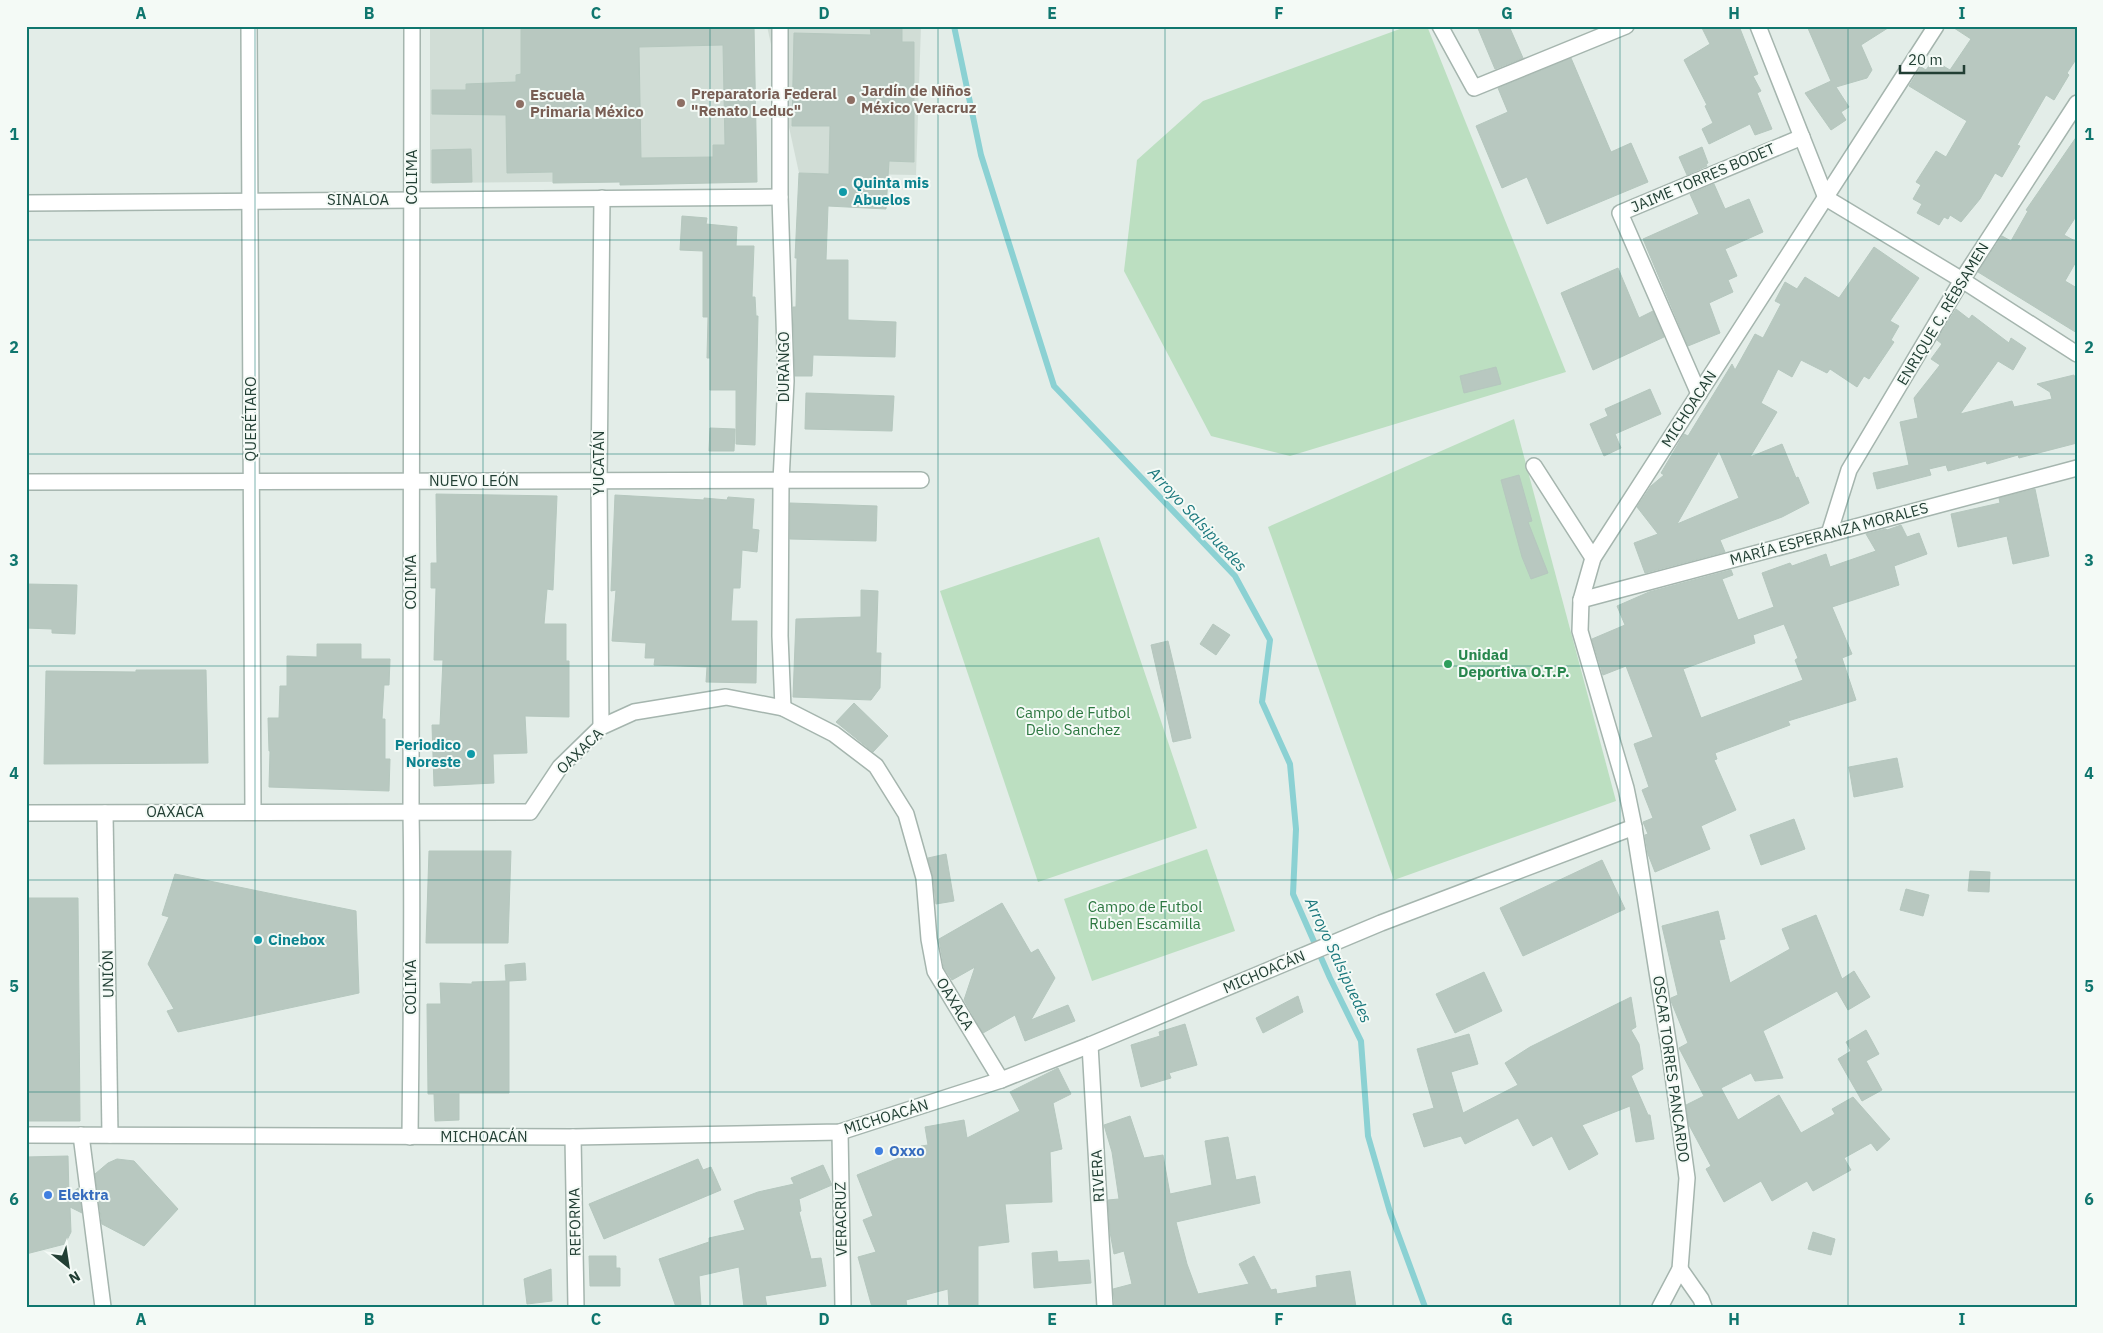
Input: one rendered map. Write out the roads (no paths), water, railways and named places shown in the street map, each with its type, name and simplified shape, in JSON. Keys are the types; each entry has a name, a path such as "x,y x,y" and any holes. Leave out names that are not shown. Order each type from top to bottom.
{"street":[{"name":"QUERÉTARO","path":"249,26 252,812"},
{"name":"COLIMA","path":"410,1137 410,976 413,897 411,812 412,26"},
{"name":"DURANGO","path":"780,26 780,196 786,381 781,481 780,636 783,708"},
{"path":"1440,26 1474,88 1626,26"},
{"path":"1758,26 1826,198 1962,280 2077,354"},
{"name":"MICHOACAN","path":"1634,827 1626,788 1580,631 1581,600 1593,558 1936,26"},
{"name":"ENRIQUE C. RÉBSAMEN","path":"1829,534 1849,470 1962,280 2077,104"},
{"name":"JAIME TORRES BODET","path":"1698,394 1620,213 1802,137"},
{"name":"SINALOA","path":"26,203 780,196"},
{"name":"YUCATÁN","path":"601,728 599,481 602,198"},
{"path":"1534,466 1593,558"},
{"name":"MARÍA ESPERANZA MORALES","path":"1581,600 2077,468"},
{"name":"NUEVO LEÓN","path":"26,482 921,480"},
{"name":"OAXACA","path":"26,813 530,812 560,767 601,728 634,712 726,697 783,708 834,734 876,766 906,814 924,878 929,939 935,971 1001,1080"},
{"name":"UNIÓN","path":"105,812 110,1135"},
{"name":"MICHOACÁN","path":"26,1135 573,1137 840,1132 1001,1080 1090,1045 1381,923 1634,827"},
{"name":"OSCAR TORRES PANCARDO","path":"1634,827 1669,1047 1686,1178 1680,1269 1660,1307"},
{"name":"RIVERA","path":"1090,1045 1105,1307"},
{"name":"VERACRUZ","path":"840,1132 843,1307"},
{"path":"80,1135 103,1307"},
{"name":"REFORMA","path":"573,1137 576,1307"},
{"path":"1680,1269 1702,1299 1704,1307"}],"waterway":[{"name":"Arroyo Salsipuedes","path":"954,26 981,155 1054,386 1235,576 1270,640 1262,702 1290,764 1296,829 1293,894 1330,978 1361,1041 1368,1136 1390,1212 1425,1307"}],"place":[{"name":"Jardín de Niños México Veracruz","path":"851,100"},
{"name":"Preparatoria Federal \"Renato Leduc\"","path":"681,103"},
{"name":"Escuela Primaria México","path":"520,104"},
{"name":"Quinta mis Abuelos","path":"843,192"},
{"name":"Unidad Deportiva O.T.P.","path":"1448,664"},
{"name":"Periodico Noreste","path":"471,754"},
{"name":"Cinebox","path":"258,940"},
{"name":"Oxxo","path":"879,1151"},
{"name":"Elektra","path":"48,1195"}],"park label":[{"name":"Campo de Futbol Delio Sanchez","path":"1073,722"},
{"name":"Campo de Futbol Ruben Escamilla","path":"1145,916"}]}
